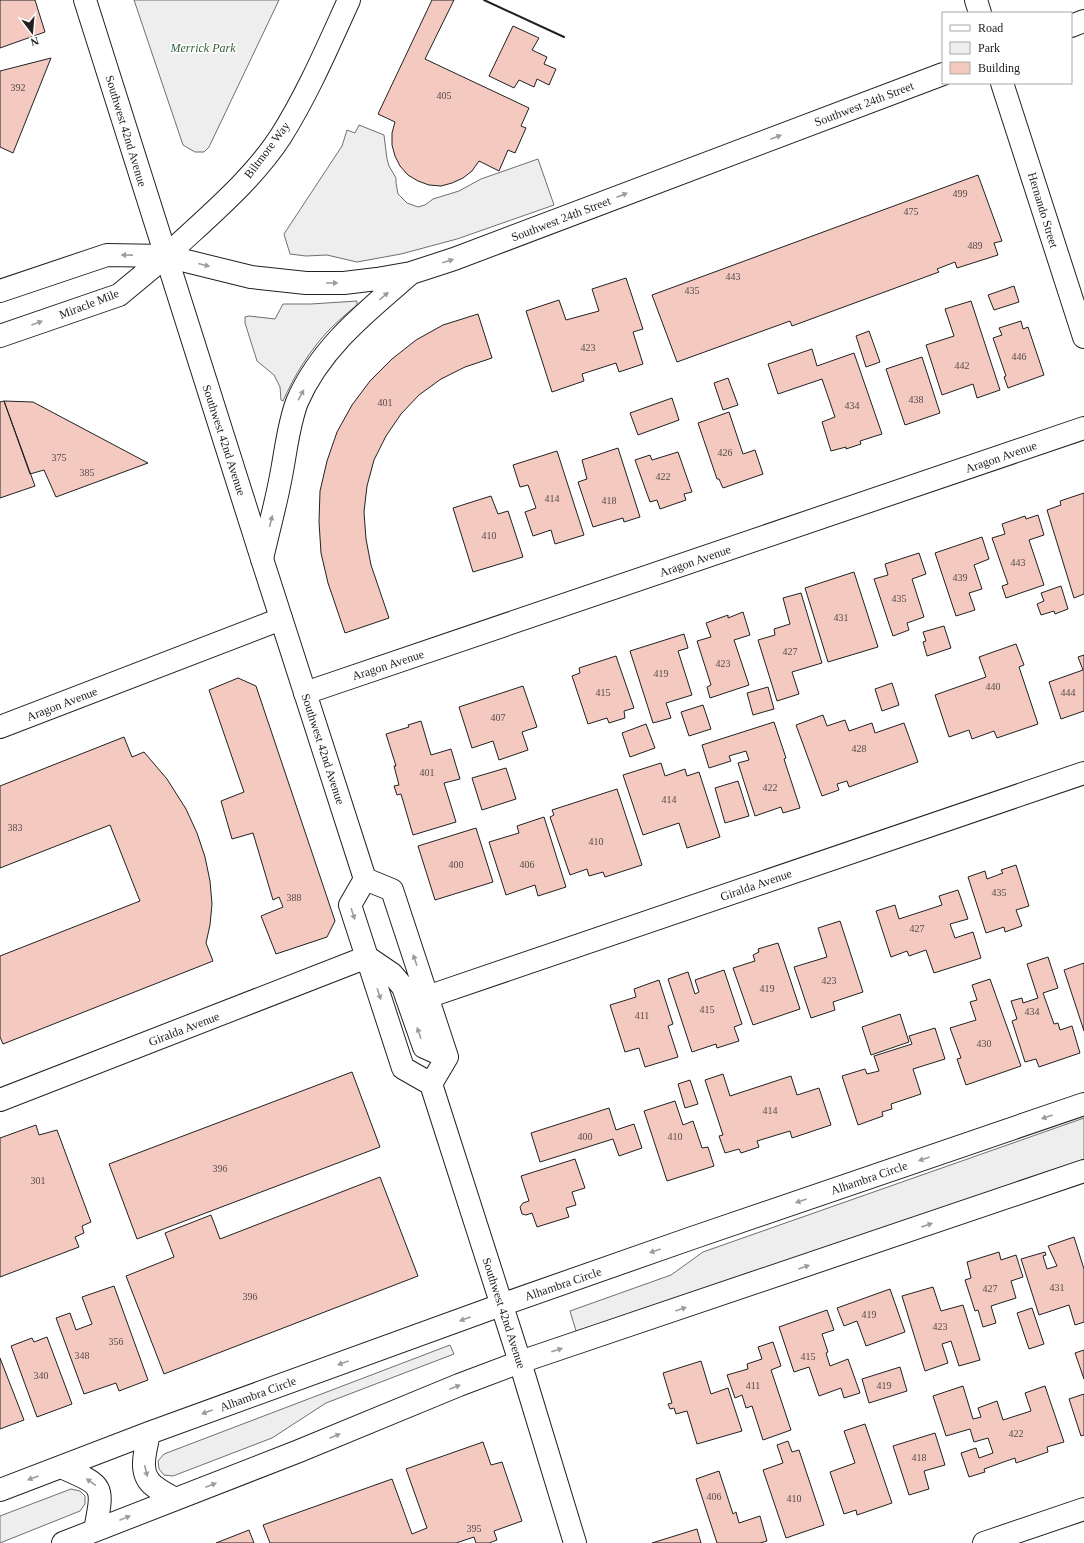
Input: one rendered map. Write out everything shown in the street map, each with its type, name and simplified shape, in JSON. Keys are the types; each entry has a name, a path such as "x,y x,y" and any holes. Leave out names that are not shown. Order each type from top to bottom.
{"street":[{"name":"Southwest 42nd Avenue","path":"85,0 365,879"},
{"name":"Biltmore Way","path":"166,256 242,183 256,168 280,136 316,70 349,0"},
{"path":"976,0 980,12"},
{"path":"1072,26 1084,21"},
{"name":"Southwest 24th Street","path":"166,256 251,277 306,283 344,283 411,273 462,256 942,74"},
{"name":"Hernando Street","path":"1002,84 1084,337"},
{"path":"0,291 107,255 166,256"},
{"name":"Miracle Mile","path":"0,336 119,294 166,256"},
{"path":"262,559 281,477 287,440 297,402 318,365 346,330 411,273"},
{"name":"Aragon Avenue","path":"305,693 1084,428"},
{"name":"Aragon Avenue","path":"0,728 281,619"},
{"name":"Giralda Avenue","path":"427,997 1084,773"},
{"path":"365,879 392,890 447,1057 431,1084 403,1068 350,905 365,879"},
{"path":"367,957 392,974 403,987 424,1047 447,1057"},
{"name":"Giralda Avenue","path":"0,1100 367,957"},
{"name":"Southwest 42nd Avenue","path":"431,1084 520,1362 575,1543"},
{"name":"Alhambra Circle","path":"0,1490 61,1468 149,1433 501,1305 1084,1104"},
{"path":"63,1543 520,1362 1084,1171"},
{"path":"149,1433 144,1459 146,1476 153,1486 175,1499"},
{"path":"61,1468 89,1480 99,1490 100,1498 95,1530"},
{"path":"984,1543 1084,1509"}],"green space":[{"name":"Merrick Park","path":"134,0 279,0 209,147 204,152 195,152 183,145"},
{"path":"359,125 384,135 387,159 396,178 398,194 407,203 418,207 425,205 433,199 459,191 481,179 538,159 554,205 457,239 401,254 357,262 327,255 306,256 290,254 284,234 342,146 347,130 355,133"},
{"path":"357,301 357,305 332,327 315,346 297,373 283,401 281,400 280,387 274,375 257,361 245,323 245,317 249,316 275,319 283,304"},
{"path":"1084,1118 1084,1159 577,1334 570,1311 671,1275 703,1252"},
{"path":"450,1345 454,1354 326,1403 272,1438 173,1476 164,1475 159,1469 158,1461 164,1454"},
{"path":"71,1489 80,1491 85,1496 85,1504 80,1511 0,1543 0,1516"}],"building":[{"path":"0,0 35,0 45,32 0,48"},
{"path":"432,0 454,0 425,59 529,108 521,126 526,128 515,153 508,150 499,171 479,161 472,171 463,178 441,186 429,185 418,181 408,175 400,166 392,145 392,133 395,122 378,114"},
{"path":"513,26 539,38 532,50 547,57 544,64 556,69 549,85 537,79 534,87 519,80 514,88 489,76"},
{"path":"51,58 13,153 0,147 0,71"},
{"path":"978,175 1002,241 994,243 998,255 957,268 955,262 937,269 939,272 792,326 790,321 677,362 652,295"},
{"path":"626,278 643,329 633,332 643,364 619,372 616,363 582,374 584,381 552,392 526,311 559,300 566,320 599,311 592,289"},
{"path":"1014,286 1019,302 994,310 988,295"},
{"path":"971,301 1000,390 977,398 973,384 942,395 926,345 954,336 945,309"},
{"path":"478,314 492,358 465,367 441,379 419,395 401,414 386,436 374,460 367,486 364,512 366,539 371,565 389,618 345,633 328,583 321,553 319,522 320,491 327,461 337,432 352,405 370,381 392,359 416,340 443,325"},
{"path":"1021,321 1023,329 1028,327 1044,375 1008,388 1004,377 1006,376 993,338 1002,335 999,328"},
{"path":"869,331 880,362 866,367 856,336"},
{"path":"812,349 817,366 854,353 882,434 860,441 861,444 846,449 846,447 831,451 822,422 835,417 822,379 778,394 768,364"},
{"path":"922,357 940,413 905,425 886,369"},
{"path":"728,378 738,405 723,410 714,383"},
{"path":"672,398 679,420 638,435 630,413"},
{"path":"4,401 33,402 148,463 56,497 44,470 30,474"},
{"path":"4,401 35,486 0,498 0,402"},
{"path":"729,412 743,454 755,450 763,474 723,488 719,479 717,479 698,423"},
{"path":"618,448 640,517 624,522 623,518 593,527 578,482 587,479 582,460"},
{"path":"557,451 584,535 555,544 551,530 533,536 525,512 536,508 528,485 520,487 513,465"},
{"path":"678,452 692,492 684,494 686,500 660,509 657,500 650,502 635,460 650,455 652,460"},
{"path":"1084,493 1084,594 1074,598 1047,510 1061,505 1060,501"},
{"path":"491,496 498,514 508,511 523,557 473,572 453,508"},
{"path":"1038,515 1044,535 1029,540 1044,585 1006,598 1002,586 1008,584 992,538 1005,534 1002,524 1025,516 1026,519"},
{"path":"982,537 989,559 974,565 982,589 969,593 975,610 956,616 935,553"},
{"path":"919,553 926,574 912,579 924,617 907,623 909,630 893,636 874,579 888,575 885,564"},
{"path":"854,572 878,647 828,662 805,588"},
{"path":"1061,586 1068,609 1055,614 1054,611 1041,615 1037,604 1044,601 1041,593"},
{"path":"801,593 822,663 792,672 799,694 777,701 758,640 775,635 774,629 790,624 783,598"},
{"path":"743,612 750,635 734,640 749,685 710,698 707,687 711,685 697,641 711,637 706,623 728,615 728,618"},
{"path":"944,626 951,648 927,656 923,642 926,641 923,632"},
{"path":"684,634 688,648 678,651 692,695 666,703 671,718 653,723 630,651"},
{"path":"1016,644 1024,665 1019,667 1038,724 997,738 994,731 972,739 969,730 949,737 935,695 986,677 979,657"},
{"path":"1084,655 1084,711 1061,719 1049,682 1083,670 1078,657"},
{"path":"616,656 634,708 624,711 625,718 609,723 607,718 588,724 572,676 580,673 579,668"},
{"path":"238,678 256,686 335,921 327,937 276,954 261,916 283,907 279,897 273,900 253,833 232,839 221,801 244,792 209,690"},
{"path":"892,683 899,705 882,711 875,689"},
{"path":"523,686 537,727 522,732 528,750 499,760 493,741 472,748 459,707"},
{"path":"768,687 774,709 753,715 747,693"},
{"path":"703,705 711,729 689,736 681,712"},
{"path":"823,715 827,726 845,720 849,731 872,723 875,733 904,723 918,762 849,787 847,781 837,784 839,790 822,796 796,725"},
{"path":"421,721 431,755 451,749 460,779 444,783 456,822 413,835 401,794 397,795 394,786 399,785 394,766 396,766 386,734 409,727 408,725"},
{"path":"774,722 800,808 783,813 781,807 755,816 738,763 749,760 746,751 729,756 731,761 709,768 702,745"},
{"path":"646,724 655,748 630,757 622,733"},
{"path":"124,737 132,757 144,752 167,779 186,809 197,833 205,857 210,881 212,904 210,925 206,943 213,961 3,1044 0,1037 0,956 140,901 110,825 0,868 0,786"},
{"path":"661,763 665,776 685,769 687,776 699,772 720,837 687,848 679,823 643,835 623,775"},
{"path":"506,768 516,799 482,810 472,778"},
{"path":"738,781 749,816 725,823 715,788"},
{"path":"617,789 642,865 605,877 603,872 589,876 587,869 570,875 550,817 554,815 552,810"},
{"path":"544,817 566,887 538,896 535,885 506,895 489,842 519,833 517,826"},
{"path":"476,828 493,882 435,900 418,846"},
{"path":"1016,865 1029,906 1016,910 1022,926 1005,932 1004,927 986,933 968,877 985,871 987,879 1003,873 1001,870"},
{"path":"958,890 968,919 950,924 955,938 973,932 981,958 934,973 926,950 909,956 907,951 891,957 876,911 895,905 899,919 942,905 939,896"},
{"path":"840,921 863,992 833,1002 835,1010 811,1018 794,967 827,957 818,928"},
{"path":"778,943 800,1009 753,1025 733,968 755,961 753,955 759,952 758,949"},
{"path":"1048,957 1058,988 1043,993 1054,1024 1058,1023 1060,1030 1072,1026 1080,1053 1039,1067 1036,1059 1025,1062 1012,1021 1017,1019 1011,1001 1022,998 1023,1003 1038,998 1027,964"},
{"path":"1084,963 1084,1031 1064,970"},
{"path":"724,970 742,1024 734,1027 739,1041 717,1048 716,1044 692,1052 668,979 688,972 695,994 699,992 695,980"},
{"path":"990,979 1021,1066 966,1085 957,1059 961,1058 950,1028 976,1020 970,1002 977,1000 972,985"},
{"path":"659,980 673,1024 668,1026 678,1057 645,1067 639,1048 625,1052 610,1005 636,997 634,989"},
{"path":"900,1014 909,1042 871,1055 862,1027"},
{"path":"935,1028 945,1059 913,1069 921,1094 891,1104 892,1109 882,1112 883,1116 858,1125 842,1076 865,1069 867,1074 879,1071 874,1056 912,1044 909,1036"},
{"path":"352,1072 380,1147 137,1239 109,1164"},
{"path":"723,1074 730,1096 791,1076 797,1095 819,1088 831,1125 792,1138 790,1131 757,1141 759,1147 741,1153 739,1149 725,1153 719,1136 723,1135 705,1080"},
{"path":"690,1080 698,1104 685,1108 678,1084"},
{"path":"675,1101 683,1125 693,1121 702,1148 708,1147 714,1166 667,1181 644,1111"},
{"path":"609,1108 616,1130 634,1124 642,1148 619,1156 613,1139 540,1162 531,1133"},
{"path":"36,1125 39,1135 57,1130 91,1222 82,1226 84,1233 75,1237 79,1247 0,1277 0,1138"},
{"path":"575,1159 585,1188 572,1192 576,1205 566,1208 569,1217 537,1227 532,1213 526,1215 522,1214 520,1207 523,1203 529,1201 521,1176"},
{"path":"380,1177 418,1276 164,1374 126,1276 174,1257 165,1233 211,1215 220,1239"},
{"path":"1074,1237 1084,1269 1084,1322 1075,1325 1069,1305 1039,1315 1021,1259 1045,1252 1046,1255 1043,1256 1047,1269 1057,1266 1048,1246"},
{"path":"999,1252 1001,1260 1016,1255 1023,1277 1011,1281 1016,1298 991,1306 996,1323 983,1327 978,1310 975,1311 965,1280 971,1278 967,1262"},
{"path":"114,1286 148,1380 119,1391 116,1383 84,1394 56,1318 70,1313 76,1330 92,1324 82,1297"},
{"path":"933,1287 941,1311 963,1305 980,1360 959,1366 951,1341 942,1344 948,1363 925,1371 902,1296"},
{"path":"890,1289 905,1332 866,1346 857,1321 844,1326 837,1308"},
{"path":"1032,1308 1044,1344 1029,1349 1017,1313"},
{"path":"827,1310 834,1330 822,1334 828,1352 826,1353 830,1366 848,1359 860,1393 844,1398 841,1388 819,1396 809,1367 794,1372 779,1327"},
{"path":"47,1337 72,1404 37,1417 11,1346 32,1338 34,1342"},
{"path":"773,1342 781,1366 771,1370 791,1430 763,1440 752,1406 746,1408 742,1395 735,1398 727,1375 748,1369 747,1364 762,1359 758,1347"},
{"path":"1084,1350 1084,1379 1075,1353"},
{"path":"0,1358 24,1420 0,1429"},
{"path":"701,1361 711,1394 728,1388 742,1431 697,1444 687,1411 676,1414 674,1408 670,1409 668,1404 672,1403 663,1373"},
{"path":"900,1367 907,1391 869,1403 862,1379"},
{"path":"963,1386 973,1419 981,1417 978,1408 997,1401 1003,1420 1031,1411 1025,1393 1045,1386 1064,1442 1047,1447 1048,1452 1016,1463 1015,1458 984,1469 985,1472 969,1477 961,1453 976,1448 979,1458 993,1453 988,1438 974,1442 970,1429 946,1436 933,1396"},
{"path":"1084,1394 1084,1435 1081,1436 1069,1399"},
{"path":"865,1424 892,1503 857,1515 856,1510 844,1514 830,1472 855,1463 844,1431"},
{"path":"935,1433 945,1465 924,1471 929,1489 909,1495 893,1446"},
{"path":"788,1441 792,1452 799,1450 824,1525 786,1538 763,1470 783,1463 777,1445"},
{"path":"483,1442 491,1465 502,1462 522,1521 494,1531 497,1540 489,1543 476,1543 474,1537 456,1543 270,1543 263,1525 392,1479 412,1534 427,1528 406,1469"},
{"path":"719,1471 733,1514 736,1512 739,1523 760,1516 767,1541 760,1543 717,1543 696,1479"},
{"path":"697,1529 701,1543 652,1543"},
{"path":"249,1530 254,1543 216,1543"}],"wall":[{"path":"484,0 564,37"}]}
